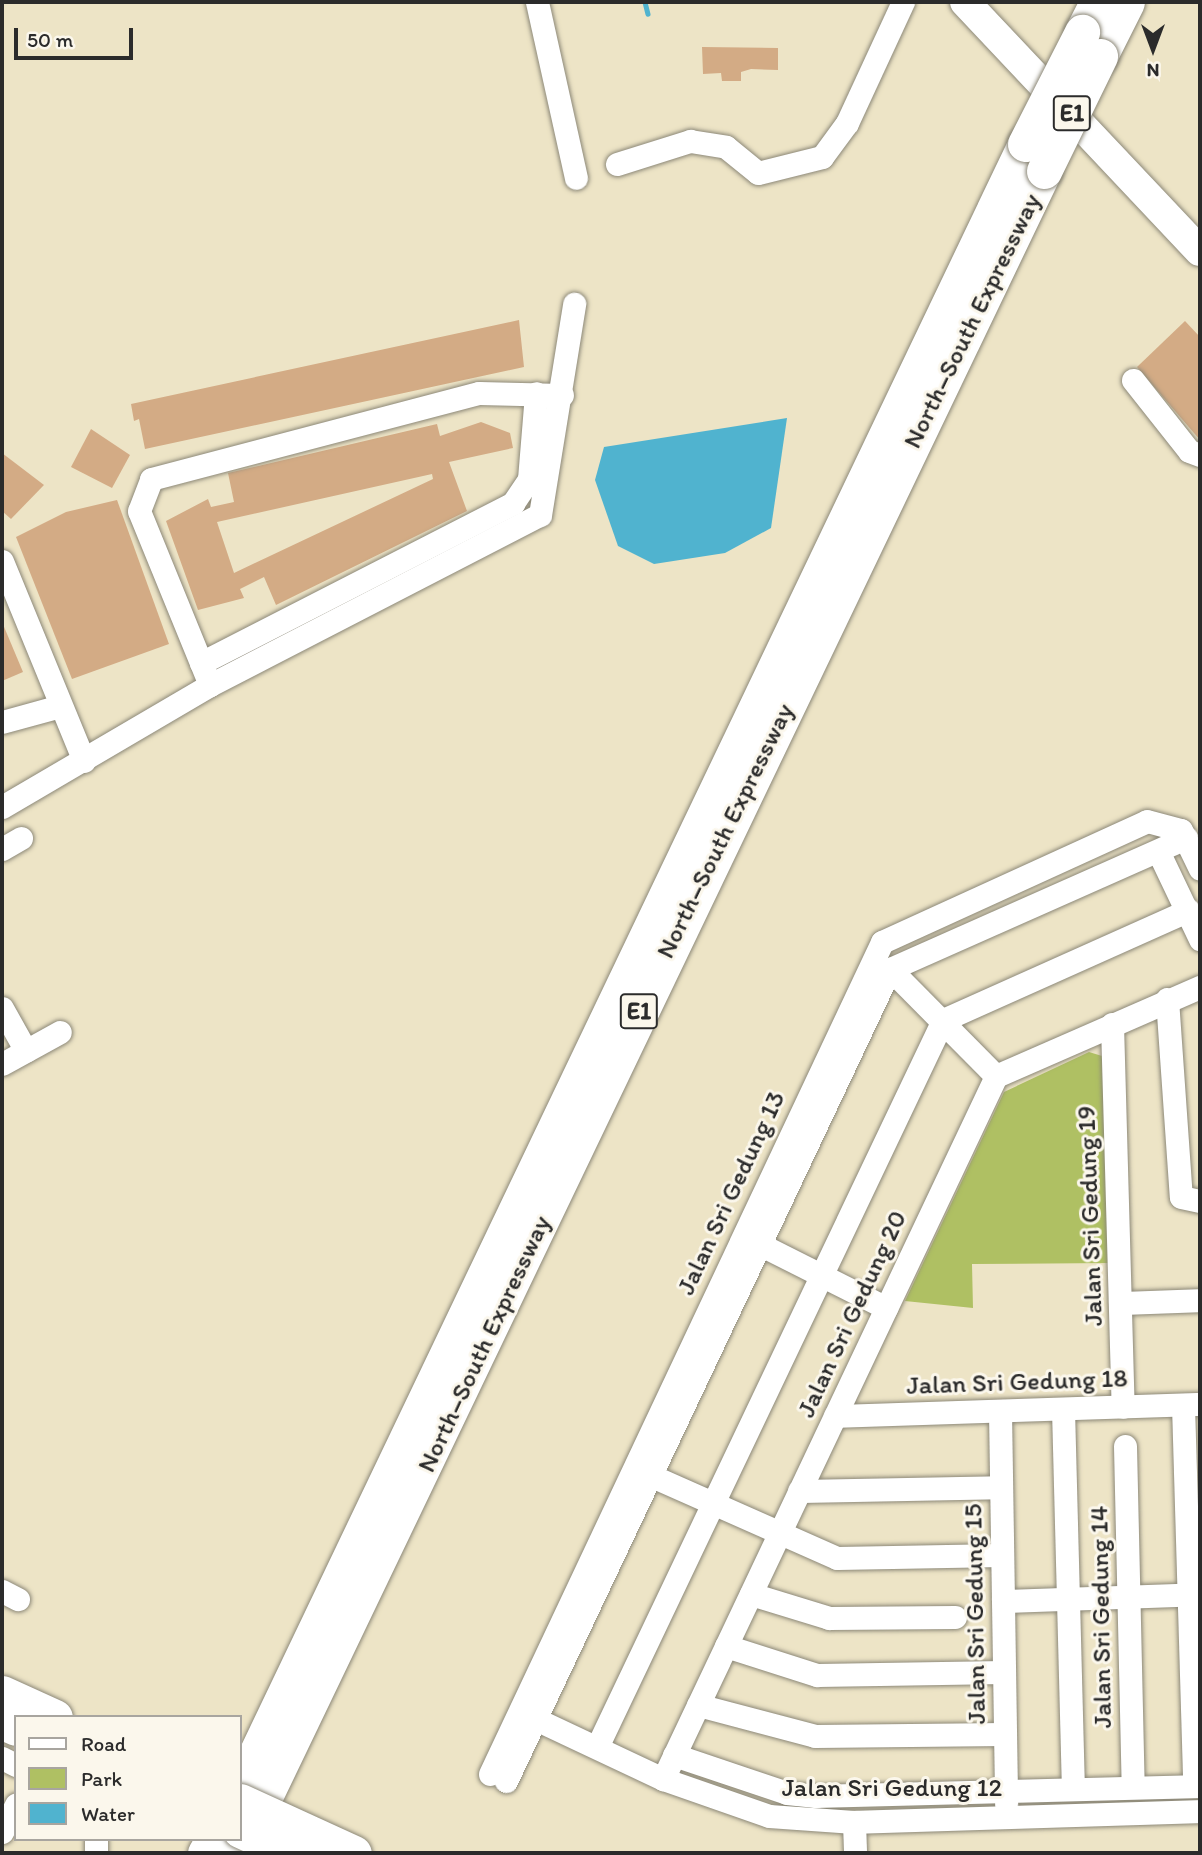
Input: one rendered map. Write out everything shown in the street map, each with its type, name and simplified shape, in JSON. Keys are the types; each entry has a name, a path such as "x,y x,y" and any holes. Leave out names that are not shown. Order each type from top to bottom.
{"highway":[{"name":"North–South Expressway","path":"239,1853 1093,30 1127,2"},
{"name":"North–South Expressway","path":"242,1783 1035,158"},
{"path":"2,1693 32,1715"},
{"path":"242,1802 354,1853"},
{"path":"242,1831 290,1853"}],"main road":[{"path":"965,2 1200,251"}],"street":[{"path":"537,2 576,178"},
{"path":"617,164 690,141 726,147 758,173 822,157 847,123 903,2"},
{"path":"2,807 210,685 535,519 547,500 574,304"},
{"path":"1133,380 1189,451 1200,454"},
{"path":"210,685 139,511 151,479 479,393 562,395"},
{"path":"201,663 513,503 529,479 536,393"},
{"path":"2,561 84,761"},
{"path":"2,722 60,706"},
{"name":"Jalan Sri Gedung 13","path":"529,1716 882,942 1147,821 1171,823 1186,838"},
{"path":"1200,869 1186,838 890,969 996,1076 1167,999 1200,987"},
{"path":"1157,851 1189,910 1200,939"},
{"path":"597,1747 943,1020 1189,910"},
{"name":"Jalan Sri Gedung 13","path":"498,1777 654,1477 890,969"},
{"path":"1167,999 1181,1197 1200,1201"},
{"path":"2,1008 26,1051"},
{"name":"Jalan Sri Gedung 19","path":"1112,1024 1123,1407"},
{"path":"2,1064 60,1032"},
{"name":"Jalan Sri Gedung 20","path":"663,1779 996,1076"},
{"path":"761,1245 886,1308"},
{"path":"1121,1303 1200,1300"},
{"path":"1192,1405 1197,1786"},
{"name":"Jalan Sri Gedung 18","path":"835,1416 1192,1405"},
{"path":"1063,1409 1073,1788"},
{"name":"Jalan Sri Gedung 15","path":"1000,1411 1006,1817"},
{"name":"Jalan Sri Gedung 14","path":"1125,1446 1133,1787"},
{"path":"654,1477 778,1535 837,1558 1002,1555"},
{"path":"799,1491 1001,1487"},
{"path":"751,1594 829,1618 955,1617"},
{"path":"1003,1601 1195,1594"},
{"path":"726,1646 817,1675 1004,1672"},
{"path":"698,1705 815,1736 1005,1734"},
{"name":"Jalan Sri Gedung 12","path":"529,1716 663,1779 769,1816 854,1822 1200,1811"},
{"name":"Jalan Sri Gedung 12","path":"674,1755 787,1793 1197,1786"},
{"path":"2,1832 14,1808"},
{"path":"854,1822 855,1853"}],"green space":[{"path":"1089,1052 1102,1056 1111,1263 972,1264 973,1308 905,1301 1004,1092"}],"water":[{"path":"787,418 771,528 725,553 654,564 618,546 595,480 604,447"}],"building":[{"path":"702,47 778,48 778,70 751,69 741,72 741,81 722,81 721,73 703,74"},
{"path":"519,320 524,367 145,449 139,419 134,421 131,404"},
{"path":"1185,321 1200,337 1200,440 1137,367"},
{"path":"481,422 510,433 513,448 449,462 467,511 276,605 264,577 240,589 244,598 198,610 166,521 208,499 211,507 234,502 228,473 437,424 440,436","holes":["432,474 433,479 234,573 217,522"]},
{"path":"91,429 130,455 112,488 71,467"},
{"path":"2,453 44,485 11,519 2,511"},
{"path":"117,500 169,644 72,679 16,537 66,512"},
{"path":"2,622 23,672 2,681"}],"waterway":[{"path":"645,2 648,14"}]}
